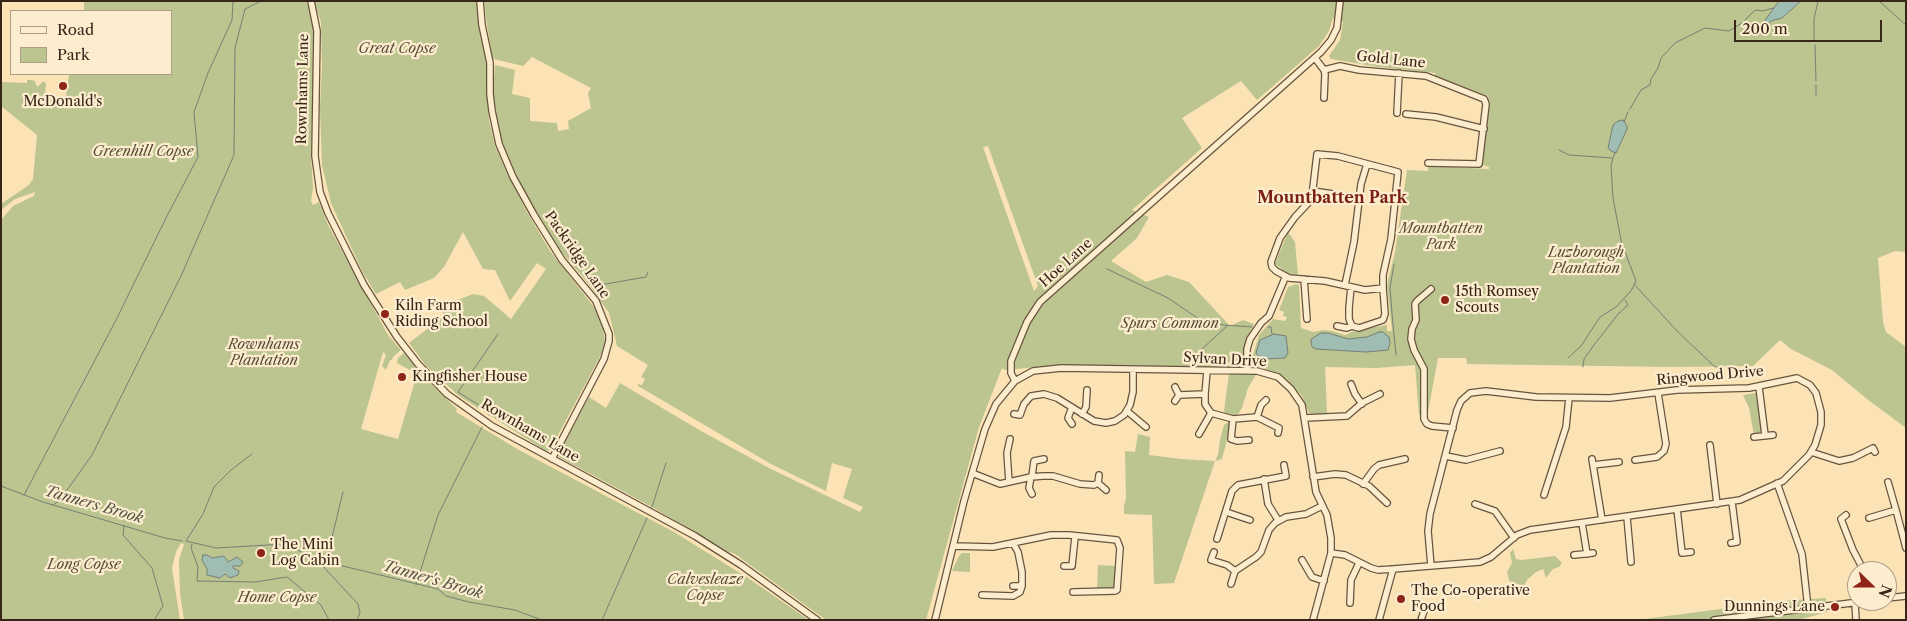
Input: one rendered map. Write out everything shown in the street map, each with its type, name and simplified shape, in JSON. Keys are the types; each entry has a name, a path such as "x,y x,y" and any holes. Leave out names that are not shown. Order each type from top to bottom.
{"street":[{"name":"Rownhams Lane","path":"311,1 316,21 317,40 315,143 320,192 328,213 364,285 397,337 418,364 438,385 477,417 508,436 695,536 817,620"},
{"name":"Packridge Lane","path":"480,1 482,26 490,63 492,111 499,144 534,215 562,260 596,301 609,334 604,359 552,459"},
{"name":"Hoe Lane","path":"1015,381 1011,374 1011,361 1027,322 1040,302 1314,58 1330,40 1337,28 1340,1"},
{"path":"1314,58 1324,70 1326,84 1324,98"},
{"name":"Gold Lane","path":"1324,70 1340,66 1359,70 1432,77 1484,99 1486,104 1479,164 1428,163"},
{"path":"1397,113 1400,73"},
{"path":"1406,114 1436,117 1484,129"},
{"path":"1337,326 1359,328 1383,320 1385,314 1383,275 1391,238 1398,172 1338,156 1316,154 1313,191 1309,202 1284,231 1271,262 1272,267 1285,278 1325,281 1365,290 1383,288"},
{"path":"1344,285 1352,251 1361,184 1367,164"},
{"path":"1313,191 1333,194"},
{"path":"1340,196 1360,198"},
{"path":"1247,371 1247,349 1250,339 1261,323 1269,316 1285,278"},
{"path":"1304,279 1307,319"},
{"path":"1351,287 1349,319 1352,326"},
{"path":"1431,289 1417,301 1416,320 1411,334 1414,350 1424,369 1423,415 1425,422 1432,426 1453,428"},
{"name":"Sylvan Drive","path":"1015,381 1033,371 1061,368 1247,371 1268,373 1278,377 1291,388 1302,405 1316,492 1330,526 1332,553 1313,620"},
{"path":"1020,415 1027,400 1038,394 1053,396 1094,421 1106,423 1115,421 1127,410 1133,392 1133,370"},
{"path":"1207,371 1205,404 1211,413 1233,420 1257,417 1279,428 1278,433"},
{"name":"Ringwood Drive","path":"1332,553 1345,555 1378,570 1431,566 1485,560 1514,538 1530,530 1732,502 1748,497 1791,474 1811,452 1819,432 1822,417 1819,399 1814,389 1807,382 1797,378 1759,387 1658,392 1610,398 1529,396 1484,390 1474,392 1461,401 1428,523 1431,566"},
{"path":"934,620 972,473 989,419 996,404 1015,381"},
{"path":"1351,384 1362,404"},
{"path":"1175,387 1177,398 1188,394 1205,394"},
{"path":"1759,387 1765,435"},
{"path":"1082,414 1086,407 1087,390"},
{"path":"1635,460 1641,456 1659,456 1665,448 1658,392"},
{"path":"1305,418 1347,416 1362,404 1380,394"},
{"path":"1544,495 1566,427 1569,398"},
{"path":"1257,417 1261,405 1266,400"},
{"path":"1062,423 1070,422 1068,414 1072,407"},
{"path":"1127,410 1146,427"},
{"path":"1199,434 1211,413"},
{"path":"1233,420 1231,439 1237,441 1249,440"},
{"path":"1754,437 1773,435"},
{"path":"1010,439 1007,453 1010,482"},
{"path":"1710,445 1718,504"},
{"path":"1811,452 1840,461 1854,458 1873,448"},
{"path":"1446,456 1466,460 1502,450"},
{"path":"1008,460 1015,457"},
{"path":"1364,484 1379,465 1395,464 1404,459"},
{"path":"1032,494 1029,488 1034,461 1044,460"},
{"path":"1602,520 1593,462 1607,460 1618,462"},
{"path":"1217,539 1232,491 1238,485 1289,475 1284,465"},
{"path":"972,473 1000,484 1032,477 1053,476 1080,484 1098,483 1106,490"},
{"path":"1313,477 1341,474 1374,490 1387,503"},
{"path":"1098,483 1099,475"},
{"path":"1264,480 1268,504 1278,520"},
{"path":"1888,482 1906,548"},
{"path":"1777,483 1802,554 1808,608"},
{"path":"1732,502 1737,542"},
{"path":"1475,504 1496,511 1514,538"},
{"path":"1231,584 1234,571 1261,552 1269,530 1278,520 1306,514 1322,506"},
{"path":"1677,509 1680,553 1691,552"},
{"path":"1869,518 1896,510"},
{"path":"1226,512 1250,520"},
{"path":"1627,517 1631,562"},
{"path":"1841,518 1859,561"},
{"path":"1574,555 1590,554 1582,523"},
{"path":"953,546 985,548 1013,544 1042,536 1068,535 1117,540 1120,548 1118,588 1116,591 1073,592"},
{"path":"1064,566 1072,566 1076,537"},
{"path":"982,595 1013,596 1019,594 1022,586 1021,563 1018,552 1013,544"},
{"path":"1209,567 1214,552"},
{"path":"1211,560 1227,565 1234,571"},
{"path":"1302,560 1312,577 1324,581"},
{"path":"1350,603 1351,580 1359,562"},
{"path":"1379,620 1393,569"},
{"path":"1013,586 1022,586"},
{"path":"1714,620 1847,603"},
{"path":"1421,620 1425,608"}],"green space":[{"path":"84,1 307,1 314,27 311,157 313,188 311,201 313,205 319,202 328,225 388,335 401,350 390,360 386,370 382,366 386,355 383,352 361,429 398,439 417,374 397,363 398,358 404,353 431,384 457,409 456,412 519,450 674,532 748,578 809,620 184,620 180,593 179,560 184,544 181,543 176,552 172,568 180,620 1,620 1,220 13,206 34,196 35,192 15,199 1,210 1,204 29,185 33,179 37,135 1,106 1,82 27,83 27,80 31,80 35,81 37,87 44,81 46,84 45,98 62,99 66,96 69,75 172,75 172,10 84,10","holes":["207,555 212,558 224,556 228,562 234,558 236,565 233,568 238,575 230,578 225,574 221,578 207,575 207,569 202,560"]},
{"name":"Great Copse","path":"314,1 477,1 486,62 489,120 495,146 527,212 550,251 594,307 603,328 605,341 602,353 550,450 546,451 459,396 426,366 409,343 444,316 440,307 473,294 484,296 511,319 546,269 537,263 510,301 495,270 483,269 463,232 444,267 434,278 405,290 400,282 376,294 362,271 331,203 322,165 320,108 322,66 321,22"},
{"path":"484,1 1779,1 1763,23 1766,27 1771,21 1782,18 1801,1 1906,1 1906,252 1895,251 1878,258 1883,322 1886,332 1906,347 1906,428 1832,370 1791,349 1780,340 1753,366 1673,367 1467,364 1466,358 1438,358 1427,417 1427,374 1424,363 1420,364 1421,413 1419,415 1415,365 1376,368 1325,367 1327,413 1315,415 1309,413 1302,396 1287,379 1262,367 1252,367 1252,358 1259,335 1273,319 1285,321 1287,317 1283,316 1284,312 1279,310 1288,287 1296,284 1299,285 1301,328 1314,332 1332,331 1345,335 1354,331 1387,325 1387,331 1392,331 1387,285 1395,252 1407,170 1428,171 1428,166 1489,169 1489,167 1482,165 1488,96 1435,76 1435,73 1379,67 1331,59 1329,56 1340,40 1343,22 1333,18 1329,31 1319,46 1257,100 1241,81 1182,118 1202,148 1132,210 1149,217 1137,238 1111,261 1146,282 1167,275 1189,282 1230,326 1243,320 1254,324 1245,342 1243,367 1058,365 1005,370 1002,368 979,427 926,620 826,620 735,554 726,551 652,507 559,457 560,451 589,397 606,408 620,383 701,431 769,468 860,512 863,507 843,498 852,469 832,463 826,491 771,464 638,386 638,384 642,385 645,379 641,377 648,365 617,346 609,313 587,282 559,249 528,199 506,152 498,130 493,92 495,65 515,70 512,94 530,98 530,121 557,123 558,131 569,129 568,121 591,108 588,93 591,88 532,57 523,66 494,59","holes":["988,146 1038,286 1034,291 983,147"]},
{"path":"1288,232 1295,242 1298,275 1288,274 1275,264"},
{"path":"1229,374 1256,375 1248,388 1242,408 1238,414 1231,416 1226,415 1224,411"},
{"path":"1756,393 1762,432 1754,435 1749,408 1743,395"},
{"path":"1228,422 1231,424 1222,459 1215,461 1224,425"},
{"path":"1138,434 1150,437 1149,455 1215,461 1174,583 1154,584 1152,515 1124,514 1126,499 1125,451 1135,452"},
{"path":"1513,549 1516,559 1555,556 1562,563 1559,567 1553,569 1546,578 1543,569 1536,572 1527,580 1524,586 1520,587 1519,584 1512,583 1509,580 1507,572 1512,563 1510,553"},
{"path":"962,553 970,553 970,572 952,571"},
{"path":"1098,565 1116,566 1114,588 1097,590"},
{"path":"1826,598 1827,612 1798,620 1637,620 1781,601"}],"water":[{"path":"1779,1 1801,1 1782,18 1771,21 1766,27 1763,26 1763,23"},
{"path":"1623,120 1627,129 1616,153 1608,148 1613,125"},
{"path":"1383,332 1389,337 1388,350 1366,352 1316,349 1312,347 1311,339 1321,333 1328,333 1348,339 1367,337"},
{"path":"1274,334 1286,336 1288,353 1285,358 1260,358 1256,353 1260,340"},
{"path":"203,555 212,558 224,556 228,562 237,557 243,562 240,566 233,566 233,568 239,571 238,575 230,578 225,574 220,578 207,575 207,569 202,560"}],"waterway":[{"path":"24,495 116,320 198,157 194,112 208,73 232,20 233,1"},
{"path":"53,505 60,500 92,455 181,276 234,155 235,48 245,9 261,1"},
{"path":"1814,40 1814,19 1818,1"},
{"path":"1879,1 1906,25"},
{"path":"1745,20 1754,11 1774,8"},
{"path":"1630,109 1641,90 1650,85 1661,58 1675,43 1705,28 1729,31 1742,23"},
{"path":"1815,45 1816,81"},
{"path":"1816,85 1816,95"},
{"path":"1624,122 1628,112"},
{"path":"1559,150 1569,155 1612,158"},
{"path":"1615,152 1611,165 1613,198 1622,245"},
{"path":"1568,358 1581,346 1600,317 1616,307 1631,291 1636,281 1624,249"},
{"path":"1392,313 1390,288 1394,264"},
{"path":"1107,269 1168,298 1199,319 1210,324 1252,327"},
{"path":"594,286 646,277 648,272"},
{"path":"1634,284 1677,331 1715,367 1720,367"},
{"path":"1583,367 1584,359 1594,345 1619,313 1628,305 1625,300"},
{"path":"1392,314 1396,355"},
{"path":"1195,363 1203,348 1227,326"},
{"path":"1268,327 1271,327 1272,334"},
{"path":"489,415 490,412 458,392 498,334"},
{"name":"Tanner's Brook","path":"416,585 438,515 482,427"},
{"name":"Tanners Brook","path":"252,454 231,470 214,487 203,514 186,541 216,548 285,544 318,560 438,589 446,596 515,610 542,620"},
{"path":"652,507 666,463"},
{"name":"Tanners Brook","path":"1,486 43,502 165,538 182,541"},
{"path":"326,562 343,492"},
{"path":"602,620 647,518"},
{"path":"124,526 123,535 152,568 163,606 154,620"},
{"path":"192,544 191,548 198,567 197,581 255,582 287,577 321,605 329,620"},
{"path":"318,561 358,604 360,613 357,620"}],"place":[{"name":"McDonald's","path":"63,86"},
{"name":"15th Romsey Scouts","path":"1445,300"},
{"name":"Kiln Farm Riding School","path":"385,314"},
{"name":"Kingfisher House","path":"402,377"},
{"name":"The Mini Log Cabin","path":"261,553"},
{"name":"The Co-operative Food","path":"1401,599"},
{"name":"Dunnings Lane","path":"1835,607"}],"district":[{"name":"Mountbatten Park","path":"1332,198"}],"park label":[{"name":"Greenhill Copse","path":"143,152"},
{"name":"Luzborough Plantation","path":"1586,262"},
{"name":"Spurs Common","path":"1170,324"},
{"name":"Rownhams Plantation","path":"264,354"},
{"name":"Long Copse","path":"84,565"},
{"name":"Calvesleaze Copse","path":"705,588"},
{"name":"Home Copse","path":"277,598"}]}
